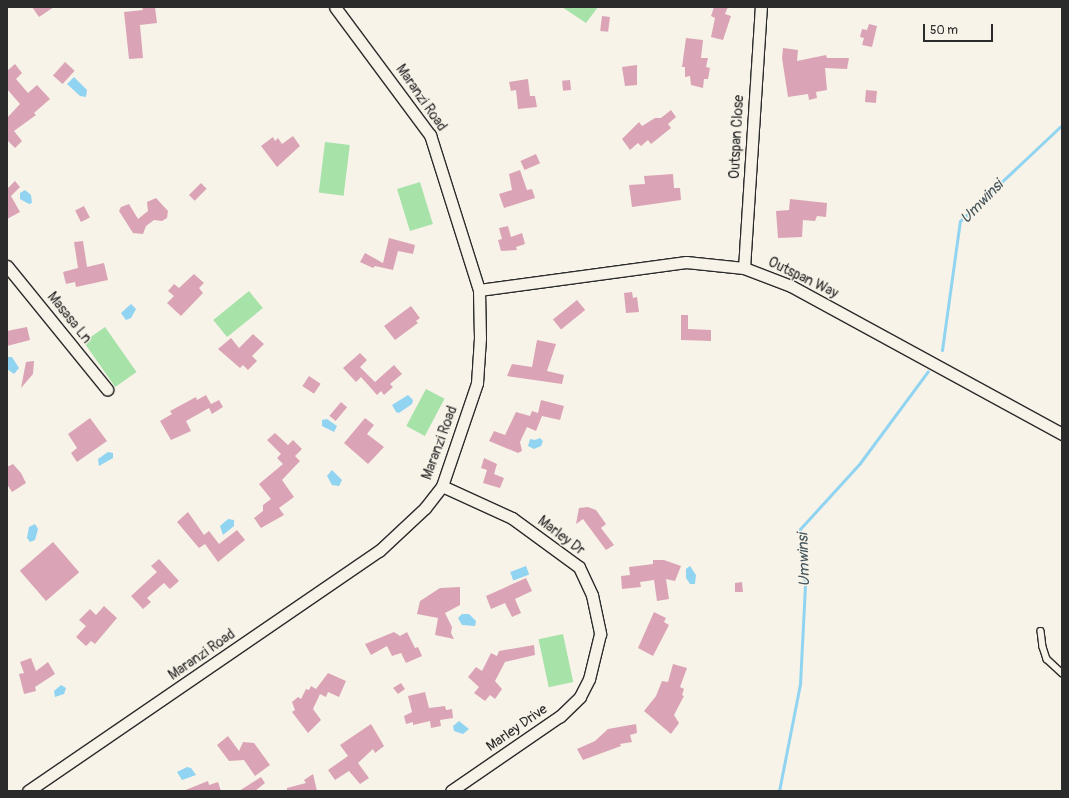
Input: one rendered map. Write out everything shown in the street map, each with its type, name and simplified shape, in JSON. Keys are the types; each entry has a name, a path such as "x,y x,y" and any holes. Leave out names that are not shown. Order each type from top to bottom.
{"street":[{"name":"Maranzi Road","path":"28,791 379,551 425,508 442,486 477,383 480,338 479,290 430,135 335,7"},
{"name":"Outspan Close","path":"744,268 761,7"},
{"name":"Outspan Way","path":"479,290 686,262 744,268 791,286 1062,434"},
{"name":"Masasa Ln","path":"7,266 107,389"},
{"name":"Marley Dr","path":"442,486 512,518 579,567 592,594 600,634 589,679"},
{"name":"Marley Drive","path":"451,791 560,716 580,698 589,679"}],"lane":[{"path":"1041,631 1043,647 1047,659 1062,672"}],"green space":[{"path":"562,7 598,7 586,23"},
{"path":"325,142 350,145 344,196 319,193"},
{"path":"420,182 433,224 410,231 397,189"},
{"path":"249,291 263,308 227,337 213,320"},
{"path":"105,327 137,372 115,387 84,342"},
{"path":"426,389 445,399 425,436 406,426"},
{"path":"563,634 573,682 549,687 539,639"}],"water":[{"path":"74,77 87,90 86,97 80,96 67,84"},
{"path":"25,190 31,195 32,203 29,204 20,199 20,193"},
{"path":"131,304 136,309 131,318 126,320 121,313"},
{"path":"7,357 12,357 19,368 14,374 7,369"},
{"path":"408,395 413,400 412,404 399,413 396,412 392,405"},
{"path":"327,419 337,426 334,432 322,426 322,420"},
{"path":"540,438 543,441 541,446 534,449 528,446 530,439 535,440"},
{"path":"108,452 113,453 113,458 99,466 98,459"},
{"path":"332,470 342,480 339,486 332,485 327,476"},
{"path":"228,519 234,520 234,526 223,535 220,526"},
{"path":"35,524 38,529 35,540 30,542 27,538 29,527"},
{"path":"526,566 529,574 513,580 510,572"},
{"path":"690,566 696,575 695,584 690,584 686,578 686,569"},
{"path":"462,614 469,614 476,621 475,626 462,625 458,618"},
{"path":"61,685 66,688 64,694 55,697 54,691"},
{"path":"459,721 469,729 463,734 454,731 453,726"},
{"path":"187,767 191,768 196,775 182,780 177,772"}],"building":[{"path":"32,7 54,7 39,17"},
{"path":"142,7 155,7 157,23 140,25 143,58 129,59 124,12 143,10"},
{"path":"714,7 728,7 725,14 731,16 723,40 711,37 715,18 711,16"},
{"path":"602,16 610,17 608,32 600,31"},
{"path":"869,24 877,26 872,47 862,45 864,38 860,37 862,29 867,30"},
{"path":"686,38 703,40 701,58 708,58 706,67 710,68 708,79 704,79 703,88 691,85 690,76 685,77 685,67 682,67"},
{"path":"783,48 798,50 797,61 826,55 827,58 849,58 847,69 825,68 827,90 816,92 817,98 809,100 808,94 788,97 782,58"},
{"path":"65,62 75,71 63,84 53,75"},
{"path":"15,64 22,73 16,79 28,93 37,85 50,99 34,113 36,115 14,131 22,141 15,148 7,140 7,118 20,104 7,89 7,71"},
{"path":"637,65 637,85 625,86 622,67"},
{"path":"528,79 530,96 535,96 537,107 518,109 516,90 511,91 509,82"},
{"path":"570,80 571,90 563,91 562,81"},
{"path":"866,90 877,91 876,103 865,102"},
{"path":"671,110 676,117 668,124 671,128 651,144 648,140 641,146 638,143 630,150 622,139 639,122 642,126 655,118 661,118"},
{"path":"293,136 300,146 277,167 261,146 273,137 275,141 278,138 282,144"},
{"path":"536,154 540,163 525,170 520,161"},
{"path":"520,170 527,190 532,189 535,198 504,208 499,194 512,190 509,174"},
{"path":"673,174 674,188 680,188 681,200 632,207 629,185 645,184 644,176"},
{"path":"15,181 20,187 11,196 20,212 7,219 7,189"},
{"path":"201,183 207,189 195,201 189,195"},
{"path":"156,198 168,211 167,218 162,221 154,220 146,226 143,234 133,233 119,211 121,207 129,204 138,219 148,211 147,202"},
{"path":"790,199 827,203 826,217 817,216 815,221 803,220 802,237 778,238 776,211 789,210"},
{"path":"84,206 90,218 81,222 75,211"},
{"path":"508,226 511,237 522,233 525,244 516,247 517,250 501,251 498,240 502,239 499,228"},
{"path":"389,238 415,245 413,254 398,251 393,270 375,266 373,268 360,262 365,253 383,263"},
{"path":"83,241 87,267 104,263 108,280 76,287 75,282 66,284 63,272 78,268 74,242"},
{"path":"194,274 204,283 199,288 203,293 181,316 167,303 174,296 168,291 174,284 179,288"},
{"path":"632,292 633,298 637,297 639,312 626,313 624,293"},
{"path":"577,300 585,310 561,330 553,320"},
{"path":"411,306 420,318 416,321 418,323 395,340 384,326"},
{"path":"681,315 688,315 688,329 711,330 711,341 681,340"},
{"path":"27,327 30,340 7,346 7,331"},
{"path":"253,334 264,344 252,356 257,361 248,370 243,365 240,368 218,349 231,338 239,348"},
{"path":"537,340 556,344 547,371 564,375 562,384 507,376 512,364 532,367"},
{"path":"360,353 367,360 360,367 375,382 394,365 402,374 390,384 393,387 384,395 381,391 377,395 361,377 356,382 343,368"},
{"path":"34,361 33,374 21,388 26,362"},
{"path":"309,376 321,384 314,394 302,386"},
{"path":"206,395 211,404 219,400 223,407 212,414 209,408 186,421 191,431 171,440 160,421 172,414 170,411 196,397 197,400"},
{"path":"541,400 564,406 560,420 542,416 536,431 527,427 520,442 522,451 518,453 489,441 494,431 505,435 516,412 530,416 532,411 538,413"},
{"path":"341,402 347,407 336,421 329,416"},
{"path":"90,418 107,441 77,462 71,453 77,448 68,434"},
{"path":"365,418 374,425 367,434 384,447 368,464 344,443"},
{"path":"275,433 288,445 293,440 302,449 295,456 300,461 282,480 294,497 279,508 284,515 261,528 254,518 263,511 263,505 271,499 259,484 283,464 277,458 281,454 267,440"},
{"path":"484,458 497,464 494,474 504,478 500,488 483,483 487,470 481,468"},
{"path":"13,464 21,473 26,483 12,492 7,484 7,467"},
{"path":"588,507 596,510 606,524 601,528 614,545 606,550 583,519 576,524 579,508"},
{"path":"188,512 204,535 209,531 219,544 237,530 245,540 218,562 205,544 199,548 177,522"},
{"path":"53,542 79,572 46,601 20,571"},
{"path":"159,559 179,581 170,589 164,583 147,598 151,602 143,609 131,596 157,572 151,566"},
{"path":"653,560 664,560 681,566 675,581 666,579 669,599 657,601 654,580 640,582 641,587 622,589 621,576 630,575 629,567 653,564"},
{"path":"526,578 532,591 515,599 521,613 512,617 505,603 491,609 486,596"},
{"path":"742,582 743,592 735,592 735,583"},
{"path":"460,587 460,605 445,613 452,627 451,633 454,639 435,635 438,618 417,614 420,601 440,588"},
{"path":"104,606 117,618 95,644 91,641 86,646 76,637 86,626 79,620 90,609 96,615"},
{"path":"654,612 666,618 664,622 669,625 653,656 638,648"},
{"path":"394,632 400,636 407,632 415,648 418,647 422,656 406,663 401,653 392,656 387,646 371,655 365,644"},
{"path":"534,645 535,655 505,662 495,681 502,689 495,699 490,695 485,701 474,693 479,687 468,677 476,667 482,671 491,653 497,656 499,651"},
{"path":"31,658 36,671 48,662 55,674 35,687 36,691 24,694 19,674 24,673 20,662"},
{"path":"673,664 687,668 680,687 684,689 682,695 684,696 674,715 679,723 671,734 644,711 656,696 662,681 668,682"},
{"path":"328,673 346,681 339,697 328,692 326,697 320,694 313,709 321,720 308,733 292,712 295,710 292,702 298,697 301,699 306,689 309,690 311,686 316,689"},
{"path":"401,683 405,689 398,694 393,688"},
{"path":"425,692 429,708 445,706 446,710 452,709 453,718 440,720 441,726 431,728 430,721 413,725 413,722 406,724 404,716 412,712 408,696"},
{"path":"371,724 384,746 375,753 373,749 358,763 369,778 360,784 349,771 335,780 328,770 348,756 340,745"},
{"path":"636,724 637,733 630,735 632,742 620,744 621,746 583,760 577,749 595,741 608,729"},
{"path":"228,736 239,751 243,742 254,743 270,765 255,776 244,760 229,761 217,745"},
{"path":"313,774 317,791 287,791 287,788 306,783 304,780"},
{"path":"261,777 265,783 255,791 239,791"},
{"path":"208,781 209,785 218,782 221,791 183,791"}],"waterway":[{"name":"Umwinsi","path":"942,350 960,221 1062,125"},
{"name":"Umwinsi","path":"779,791 800,684 805,586 800,529 860,463 928,371"}]}
